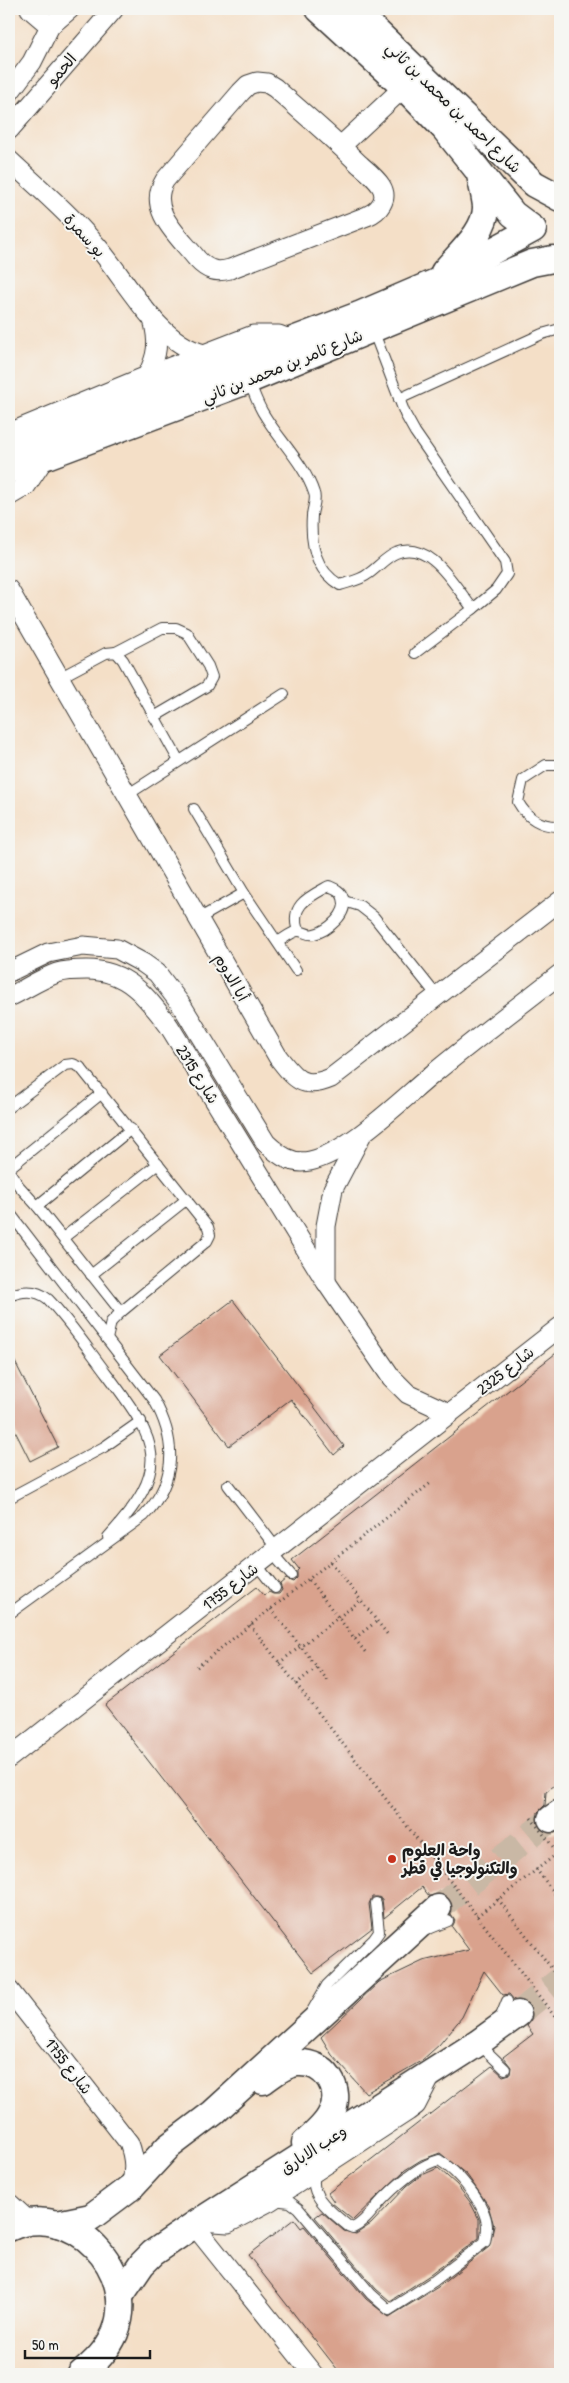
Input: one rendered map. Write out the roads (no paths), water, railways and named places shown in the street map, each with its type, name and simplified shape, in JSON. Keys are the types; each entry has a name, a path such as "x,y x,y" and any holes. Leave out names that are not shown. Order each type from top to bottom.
{"street":[{"path":"30,9 50,26"},
{"name":"الحمو","path":"9,93 32,62 50,26 70,9"},
{"name":"الحمو","path":"9,130 114,9"},
{"name":"شارع احمد بن محمد بن ثاني","path":"319,9 404,87 444,128 512,214 533,229"},
{"name":"شارع احمد بن محمد بن ثاني","path":"357,11 534,184 560,198"},
{"path":"257,82 267,83 275,88 342,146 381,186 384,195 382,204 376,212 221,272 203,266 162,214 158,206 160,188 165,180 248,85 257,82"},
{"path":"342,146 404,87"},
{"name":"بو سمرة","path":"9,160 96,245 153,318 180,344 190,351 204,354"},
{"path":"436,282 479,231 485,218 486,207 479,172"},
{"path":"557,261 541,246 533,229 540,216 548,211 560,211"},
{"name":"شارع ثامر بن محمد بن ثاني","path":"9,448 292,340 436,282 533,229"},
{"name":"شارع ثامر بن محمد بن ثاني","path":"9,470 249,380 532,263 557,261"},
{"name":"بو سمرة","path":"147,376 154,362 158,346 153,318"},
{"path":"9,433 253,335 273,334 292,340"},
{"path":"9,496 26,486 46,456"},
{"name":"أبا الدوم","path":"9,590 278,1057 293,1076 308,1084 318,1084 331,1078 560,901"},
{"name":"شارع 2315","path":"9,972 48,953 63,948 101,946 117,948 129,954 157,973 168,986 266,1143 284,1158 296,1162 309,1161 321,1157 363,1133 435,1072 560,974"},
{"name":"شارع 2315","path":"9,997 57,973 76,970 109,973 126,979 139,989 169,1026 326,1282 382,1365 402,1389 418,1399 449,1413"},
{"name":"شارع 2315","path":"326,1282 326,1226 333,1189 363,1133"},
{"name":"شارع 2325","path":"449,1413 560,1327"},
{"name":"شارع 1755","path":"9,1758 449,1413"},
{"path":"213,2113 409,1933 443,1915"},
{"name":"شارع 1755","path":"9,1990 129,2143 134,2156 134,2172 131,2187"},
{"name":"وعب الابارق","path":"120,2296 142,2264 153,2254 197,2223 268,2190 433,2072 488,2036 513,2007"},
{"path":"9,2203 19,2225 57,2224 91,2217 131,2187 168,2147 213,2113 282,2068 298,2063 330,2073 336,2102 326,2123 268,2190 228,2223 222,2240 225,2265"},
{"path":"268,2190 317,2170 408,2111 416,2105 433,2072"},
{"path":"129,2143 149,2152 157,2152 168,2147"},
{"path":"197,2223 228,2223"},
{"path":"197,2223 225,2265 313,2374"},
{"path":"57,2224 87,2238 100,2250 113,2271 120,2296 119,2315 115,2332 94,2365"}],"lane":[{"path":"399,399 542,334 560,329"},
{"path":"373,330 399,399 415,432 505,562 507,574 496,590 415,653"},
{"path":"249,380 264,415 309,482 315,496 312,515 312,542 318,566 333,581 340,585 367,576 394,554 406,550 418,552 439,564 473,609"},
{"path":"59,678 106,654 116,652 162,628 176,628 187,633 208,666 212,677 207,686 154,717"},
{"path":"116,652 123,660 179,761"},
{"path":"126,795 284,694"},
{"path":"560,765 546,764 523,780 518,802 525,814 540,823 560,826"},
{"path":"194,809 244,893 296,970"},
{"path":"278,942 298,931 314,934 329,926 340,916 344,906 344,901 337,889 329,886 298,907 295,915 298,931"},
{"path":"198,919 244,893"},
{"path":"344,901 360,906 374,917 437,996"},
{"path":"9,1107 66,1065 80,1066 208,1227 210,1234 207,1242 121,1312 108,1328 107,1340"},
{"path":"102,1093 9,1170 19,1186 121,1312"},
{"path":"37,1206 131,1129"},
{"path":"63,1238 158,1164"},
{"path":"92,1275 187,1199"},
{"path":"9,1212 154,1400 168,1428 170,1457 164,1488 157,1503 131,1527 101,1545 9,1614"},
{"path":"9,1296 26,1291 36,1292 48,1299 141,1421 149,1438 152,1452 146,1488 138,1503 101,1545"},
{"path":"9,1498 104,1447 141,1421"},
{"path":"228,1485 291,1575"},
{"path":"257,1565 275,1588"},
{"path":"302,2032 317,2000 327,1985 379,1932 376,1903"},
{"path":"488,2036 505,2069"},
{"path":"268,2190 298,2208 371,2294 389,2310 434,2281 485,2242 487,2225 475,2195 453,2169 439,2160 426,2163 385,2196 360,2225 353,2228 348,2226 321,2201 313,2186 317,2170"}],"tunnel":[{"path":"438,1908 551,1819"},
{"path":"518,2014 560,1980"}],"place":[{"name":"واحة العلوم والتكنولوجيا في قطر","path":"392,1859"}]}
